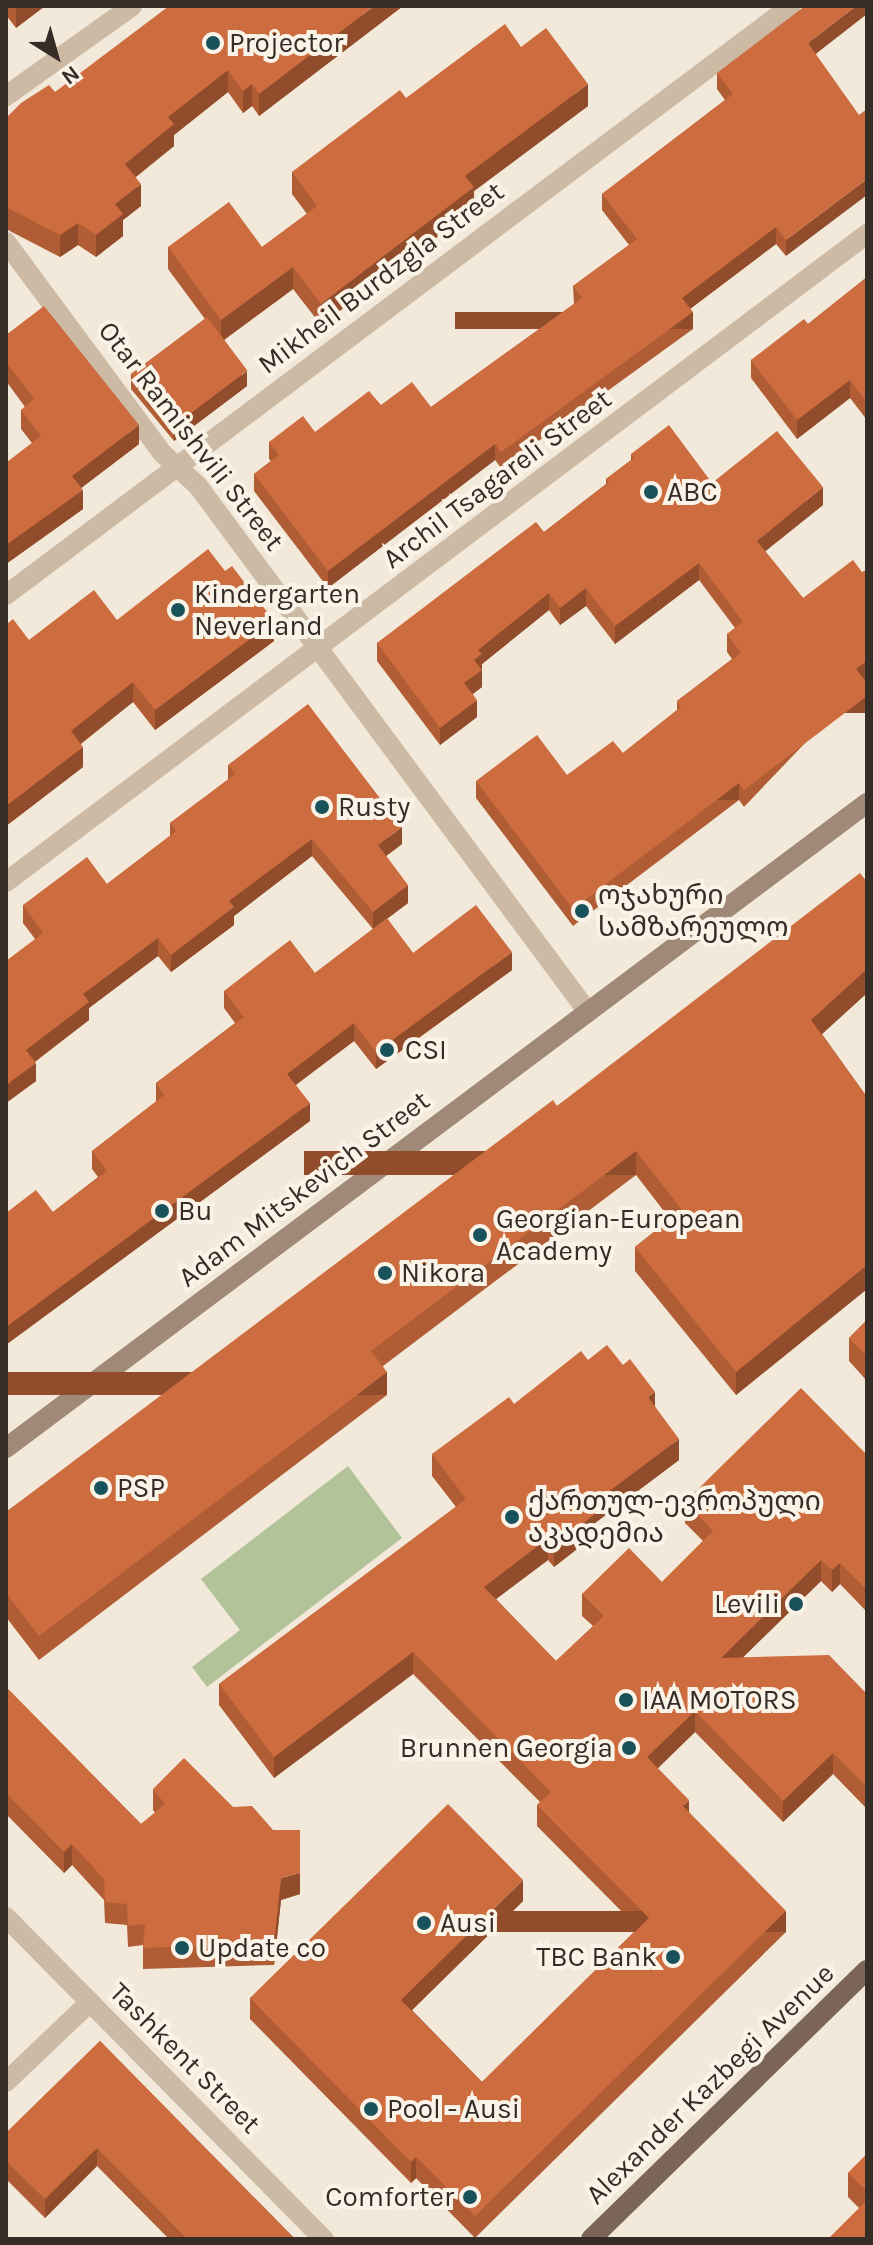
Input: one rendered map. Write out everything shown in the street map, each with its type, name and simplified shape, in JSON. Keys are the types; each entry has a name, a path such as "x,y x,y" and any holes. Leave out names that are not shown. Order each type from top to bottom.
{"main road":[{"name":"Adam Mitskevich Street","path":"6,1448 867,803"},
{"name":"Alexander Kazbegi Avenue","path":"591,2239 867,1970"}],"street":[{"path":"6,96 132,6"},
{"name":"Mikheil Burdzgla Street","path":"6,595 791,6"},
{"name":"Archil Tsagareli Street","path":"6,882 867,234"},
{"name":"Otar Ramishvili Street","path":"6,242 162,453 198,486 588,1012"},
{"name":"Tashkent Street","path":"6,1917 324,2239"},
{"path":"6,2082 90,2002"}],"green space":[{"path":"348,1466 402,1538 207,1687 192,1667 240,1630 201,1579"}],"building":[{"path":"169,6 374,6 259,94 252,84 243,91 228,70 168,117 174,124 125,164 141,184 115,204 123,214 96,235 78,223 60,235 6,207 6,118 21,103 49,85 55,92"},
{"path":"805,6 856,6 808,43 859,115 867,109 867,179 786,240 776,227 682,298 693,312 501,452 495,444 328,571 254,474 279,455 269,442 303,416 315,432 369,391 381,405 412,382 431,407 582,298 573,286 637,239 602,194 733,94 717,73"},
{"path":"505,24 521,47 546,28 588,84 465,176 474,187 321,304 293,267 221,320 168,247 229,202 262,247 317,206 292,172 400,90 406,98"},
{"path":"867,277 867,402 850,380 797,420 751,360 804,319 808,324"},
{"path":"44,306 139,425 72,476 83,490 6,545 6,463 41,436 21,410 34,399 6,362 6,335"},
{"path":"207,317 247,371 171,428 131,374"},
{"path":"669,425 712,483 777,431 823,487 757,541 803,598 853,560 862,572 867,570 867,661 856,669 867,683 867,696 744,790 739,783 573,909 476,781 537,735 567,775 613,741 623,753 681,707 677,701 741,653 727,634 743,622 699,563 615,626 586,588 560,608 549,593 478,650 482,654 474,660 482,670 464,683 477,700 440,728 377,643 536,522 544,532 609,482 606,479 634,458 631,454"},
{"path":"208,549 225,571 232,566 274,621 155,710 133,682 71,731 83,747 6,806 6,625 13,619 29,640 94,590 117,620"},
{"path":"308,704 402,827 378,845 408,885 373,912 312,839 229,901 234,907 171,955 158,938 83,994 89,1002 26,1050 36,1063 6,1085 6,961 43,933 23,905 87,857 107,884 176,831 170,823 235,774 228,765"},
{"path":"860,873 867,882 867,969 811,1020 867,1097 867,1265 736,1372 635,1247 682,1210 636,1151 371,1351 387,1372 39,1636 6,1593 6,1512 553,1100 557,1106"},
{"path":"476,905 512,952 376,1052 354,1023 287,1074 310,1103 6,1327 6,1213 36,1190 53,1212 107,1171 92,1151 164,1095 156,1083 244,1017 224,991 290,940 315,973 387,918 413,953"},
{"path":"867,1320 867,1357 849,1338"},
{"path":"607,1345 623,1365 630,1359 655,1392 648,1397 679,1439 588,1507 595,1514 554,1546 548,1538 484,1587 556,1661 604,1616 582,1594 629,1548 662,1582 713,1531 685,1502 801,1388 867,1455 867,1590 840,1563 832,1570 821,1560 721,1658 829,1655 867,1694 867,1787 833,1753 783,1801 695,1711 647,1757 689,1800 683,1806 786,1911 475,2216 416,2157 411,2162 250,1998 448,1804 523,1880 401,2000 482,2082 649,1918 537,1805 551,1792 413,1652 274,1757 219,1684 466,1499 432,1454 509,1397 514,1404 581,1351 588,1360"},
{"path":"6,1687 141,1824 165,1804 153,1789 184,1758 233,1807 252,1806 273,1830 300,1830 300,1873 281,1878 274,1944 143,1948 145,1924 128,1926 127,1904 105,1902 104,1879 72,1844 64,1852 6,1793"},
{"path":"100,2041 295,2239 187,2239 97,2148 45,2199 6,2161 6,2133"},
{"path":"867,2154 867,2191 848,2173"},
{"path":"867,2200 867,2239 828,2239"}],"place":[{"name":"Projector","path":"213,43"},
{"name":"ABC","path":"651,492"},
{"name":"Kindergarten Neverland","path":"178,610"},
{"name":"Rusty","path":"322,807"},
{"name":"ოჯახური სამზარეულო","path":"582,911"},
{"name":"CSI","path":"387,1050"},
{"name":"Bu","path":"162,1211"},
{"name":"Georgian-European Academy","path":"480,1235"},
{"name":"Nikora","path":"385,1273"},
{"name":"PSP","path":"101,1488"},
{"name":"ქართულ-ევროპული აკადემია","path":"512,1517"},
{"name":"Levili","path":"796,1604"},
{"name":"IAA MOTORS","path":"626,1700"},
{"name":"Brunnen Georgia","path":"629,1748"},
{"name":"Ausi","path":"424,1923"},
{"name":"Update co","path":"182,1948"},
{"name":"TBC Bank","path":"673,1957"},
{"name":"Pool - Ausi","path":"371,2109"},
{"name":"Comforter","path":"470,2197"}]}
